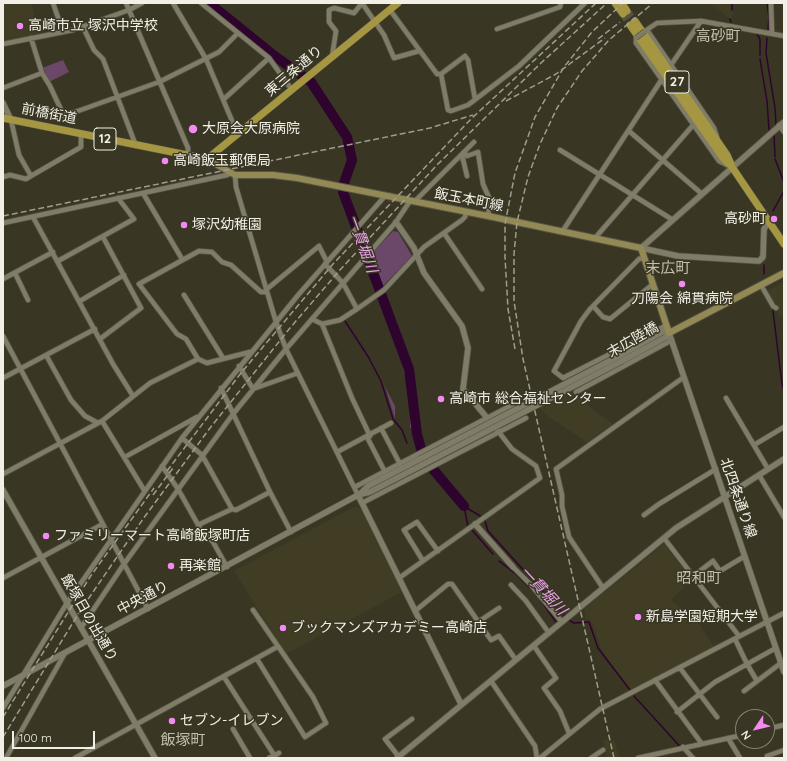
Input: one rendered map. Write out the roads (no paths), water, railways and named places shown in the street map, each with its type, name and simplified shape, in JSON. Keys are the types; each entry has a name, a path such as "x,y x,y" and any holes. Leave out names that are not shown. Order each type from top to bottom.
{"main road":[{"name":"東三条通り","path":"207,159 398,3"},
{"path":"615,3 625,13 622,3"},
{"name":"27","path":"632,23 716,148 732,168 784,244"},
{"name":"前橋街道","path":"3,118 136,146 207,159"},
{"name":"飯玉本町線","path":"207,159 233,174 280,176 488,216 641,248"},
{"path":"641,248 670,333 761,286 784,272"}],"street":[{"path":"53,3 62,32"},
{"path":"126,3 188,148 188,155"},
{"path":"3,44 84,27 129,10 142,3"},
{"path":"173,3 206,59 238,135"},
{"path":"201,3 269,58 292,90"},
{"path":"332,57 336,31 329,22 329,10 334,8 354,13 362,3 384,35 394,58 420,50"},
{"path":"497,29 560,7 561,3"},
{"path":"441,74 448,110 451,111 468,105 519,66 585,3"},
{"path":"771,3 772,34"},
{"path":"390,10 437,74 441,74"},
{"path":"671,66 701,22"},
{"path":"716,148 694,124 636,43 636,38 657,23 701,22 784,36"},
{"path":"84,27 94,50 103,59 136,146"},
{"path":"646,31 712,124 716,148"},
{"path":"31,38 42,73 50,86 64,116 159,82 219,52 238,33"},
{"path":"441,74 466,56 475,99"},
{"path":"224,99 269,58"},
{"path":"3,88 42,73"},
{"path":"562,232 662,79"},
{"path":"3,103 11,120 18,156 31,176"},
{"path":"595,238 694,124"},
{"path":"641,248 782,124 784,132"},
{"path":"629,131 702,194"},
{"path":"3,177 10,175 26,178 31,176 81,148 81,134"},
{"path":"81,628 124,564 202,455 253,389 412,202 474,142"},
{"path":"560,150 673,220"},
{"path":"463,154 467,156 478,152 483,184 490,200 488,216"},
{"path":"463,154 467,176"},
{"path":"3,223 233,174 276,322 286,349 461,704"},
{"path":"143,193 182,259"},
{"path":"3,708 67,603 144,490 198,416 250,352 385,196"},
{"path":"58,261 134,219 118,198"},
{"path":"312,319 322,324 340,320 384,290 417,254 462,220 465,217 466,212"},
{"path":"34,217 100,339 134,396"},
{"path":"396,222 417,254 424,273 464,332 468,348 463,389 512,449 536,466 540,478 399,578"},
{"path":"641,248 678,256 759,261 763,257 764,229 769,222"},
{"path":"444,233 482,289"},
{"path":"100,339 141,308 103,237"},
{"path":"131,288 199,251 212,252 222,262 230,265 261,292 267,290 319,246 326,263 343,283 357,308"},
{"path":"3,279 53,252"},
{"path":"644,258 639,260 593,306 581,321 554,371 563,378 667,325"},
{"path":"15,273 28,300"},
{"path":"80,301 124,275"},
{"path":"139,284 176,334 186,339 198,359 207,363 250,352"},
{"path":"593,306 603,317 610,319 653,284"},
{"path":"761,286 773,306 776,308"},
{"path":"184,295 222,358"},
{"path":"322,324 352,398 385,472"},
{"path":"3,378 95,329"},
{"name":"北四条通り線","path":"670,333 784,672"},
{"name":"末広陸橋","path":"358,495 370,492 422,457 620,361 666,337 670,333"},
{"path":"3,336 148,608"},
{"path":"576,392 620,361 672,340"},
{"path":"613,352 620,361"},
{"path":"46,355 70,400 85,416 100,422 125,457 144,490"},
{"path":"3,474 100,422 150,383 198,359"},
{"path":"239,366 253,389"},
{"path":"253,389 298,373"},
{"path":"603,588 569,537 556,469 684,377"},
{"path":"221,388 270,492 291,532"},
{"path":"726,398 768,469"},
{"path":"355,487 400,464 422,457 486,418 512,405"},
{"path":"125,457 198,416"},
{"path":"362,503 428,467 526,418"},
{"path":"337,452 391,423"},
{"path":"754,445 784,427"},
{"path":"381,428 400,464"},
{"path":"182,438 202,455 232,509"},
{"path":"412,719 385,740 398,757 664,538 690,518 784,460"},
{"path":"162,466 178,489 198,526 213,542 227,566"},
{"path":"644,515 716,469"},
{"path":"759,475 784,517"},
{"name":"飯塚日の出通り","path":"3,490 155,758"},
{"path":"198,526 232,509 236,510 270,492"},
{"name":"中央通り","path":"3,686 358,495"},
{"path":"423,561 404,530 417,522 438,551"},
{"path":"3,578 103,524"},
{"path":"475,524 513,567 566,619"},
{"path":"664,538 737,638 747,664 757,681"},
{"path":"692,577 713,561 720,571 745,556"},
{"path":"415,611 448,584 452,584 491,640 499,636 516,660"},
{"path":"511,585 526,600 549,633"},
{"path":"478,622 500,608"},
{"path":"253,610 277,647 313,697 326,723 305,736 256,659"},
{"path":"491,680 536,746 538,758 600,709 784,613"},
{"path":"534,646 556,678 544,688 560,711 569,733"},
{"path":"75,758 277,647"},
{"path":"677,712 716,682 776,648"},
{"path":"6,758 65,653"},
{"path":"744,691 781,663"},
{"path":"680,668 717,718"},
{"path":"224,677 275,757"},
{"path":"655,680 677,712 702,744"},
{"path":"233,730 250,758"},
{"path":"640,758 735,737"},
{"path":"728,738 740,758"},
{"path":"681,748 693,758"},
{"path":"591,758 603,750"},
{"path":"767,756 784,750"},
{"path":"269,758 275,757 279,753"}],"waterway":[{"name":"一貫堀川","path":"209,3 272,54 311,82 347,137 352,160 344,183 343,192 409,369 417,434 421,449 432,468 464,506"},
{"path":"732,3 732,10"},
{"path":"767,3 769,17 768,29"},
{"path":"757,34 760,39 760,55"},
{"path":"767,38 766,53 775,108 776,125"},
{"path":"760,59 767,101 769,130"},
{"path":"774,135 775,157"},
{"path":"775,159 784,182"},
{"path":"773,211 784,191"},
{"path":"764,265 764,274"},
{"path":"773,311 784,390"},
{"path":"345,321 369,358 381,381 393,419 402,430 407,443"},
{"path":"464,506 468,527"},
{"name":"一貫堀川","path":"465,507 482,517"},
{"name":"一貫堀川","path":"485,521 488,531 566,617"},
{"path":"472,530 493,554"},
{"path":"499,561 516,574 536,594"},
{"path":"540,599 556,622"},
{"name":"一貫堀川","path":"569,620 574,623 589,622 598,648 630,690"},
{"name":"一貫堀川","path":"634,696 685,752"}],"tunnel":[{"path":"627,11 635,21"},
{"path":"623,14 630,25"}],"railway":[{"path":"167,471 241,373 333,264 471,119 596,3"},
{"path":"3,737 80,611 143,519 210,428 290,328 339,271 437,165 541,63 607,3"},
{"path":"515,349 508,309 505,257 505,224 515,173 535,117 564,67 592,32 623,3"},
{"path":"614,758 523,359 514,301 514,254 517,222 528,177 540,144 557,108 582,71 609,40 653,3"},
{"path":"598,39 620,22"},
{"path":"506,101 556,74 605,38"},
{"path":"3,216 430,128 473,115"},
{"path":"153,495 173,468"},
{"path":"3,717 90,577 154,488"}],"place":[{"name":"高崎市立 塚沢中学校","path":"20,26"},
{"name":"大原会大原病院","path":"193,129"},
{"name":"高崎飯玉郵便局","path":"165,161"},
{"name":"高砂町","path":"774,219"},
{"name":"塚沢幼稚園","path":"184,225"},
{"name":"刀陽会 綿貫病院","path":"682,284"},
{"name":"高崎市 総合福祉センター","path":"441,399"},
{"name":"ファミリーマート高崎飯塚町店","path":"46,536"},
{"name":"再楽館","path":"171,566"},
{"name":"新島学園短期大学","path":"638,617"},
{"name":"ブックマンズアカデミー高崎店","path":"283,628"},
{"name":"セブン-イレブン","path":"172,721"}],"district":[{"name":"高砂町","path":"718,36"},
{"name":"末広町","path":"668,268"},
{"name":"昭和町","path":"699,578"},
{"name":"飯塚町","path":"183,740"}]}
